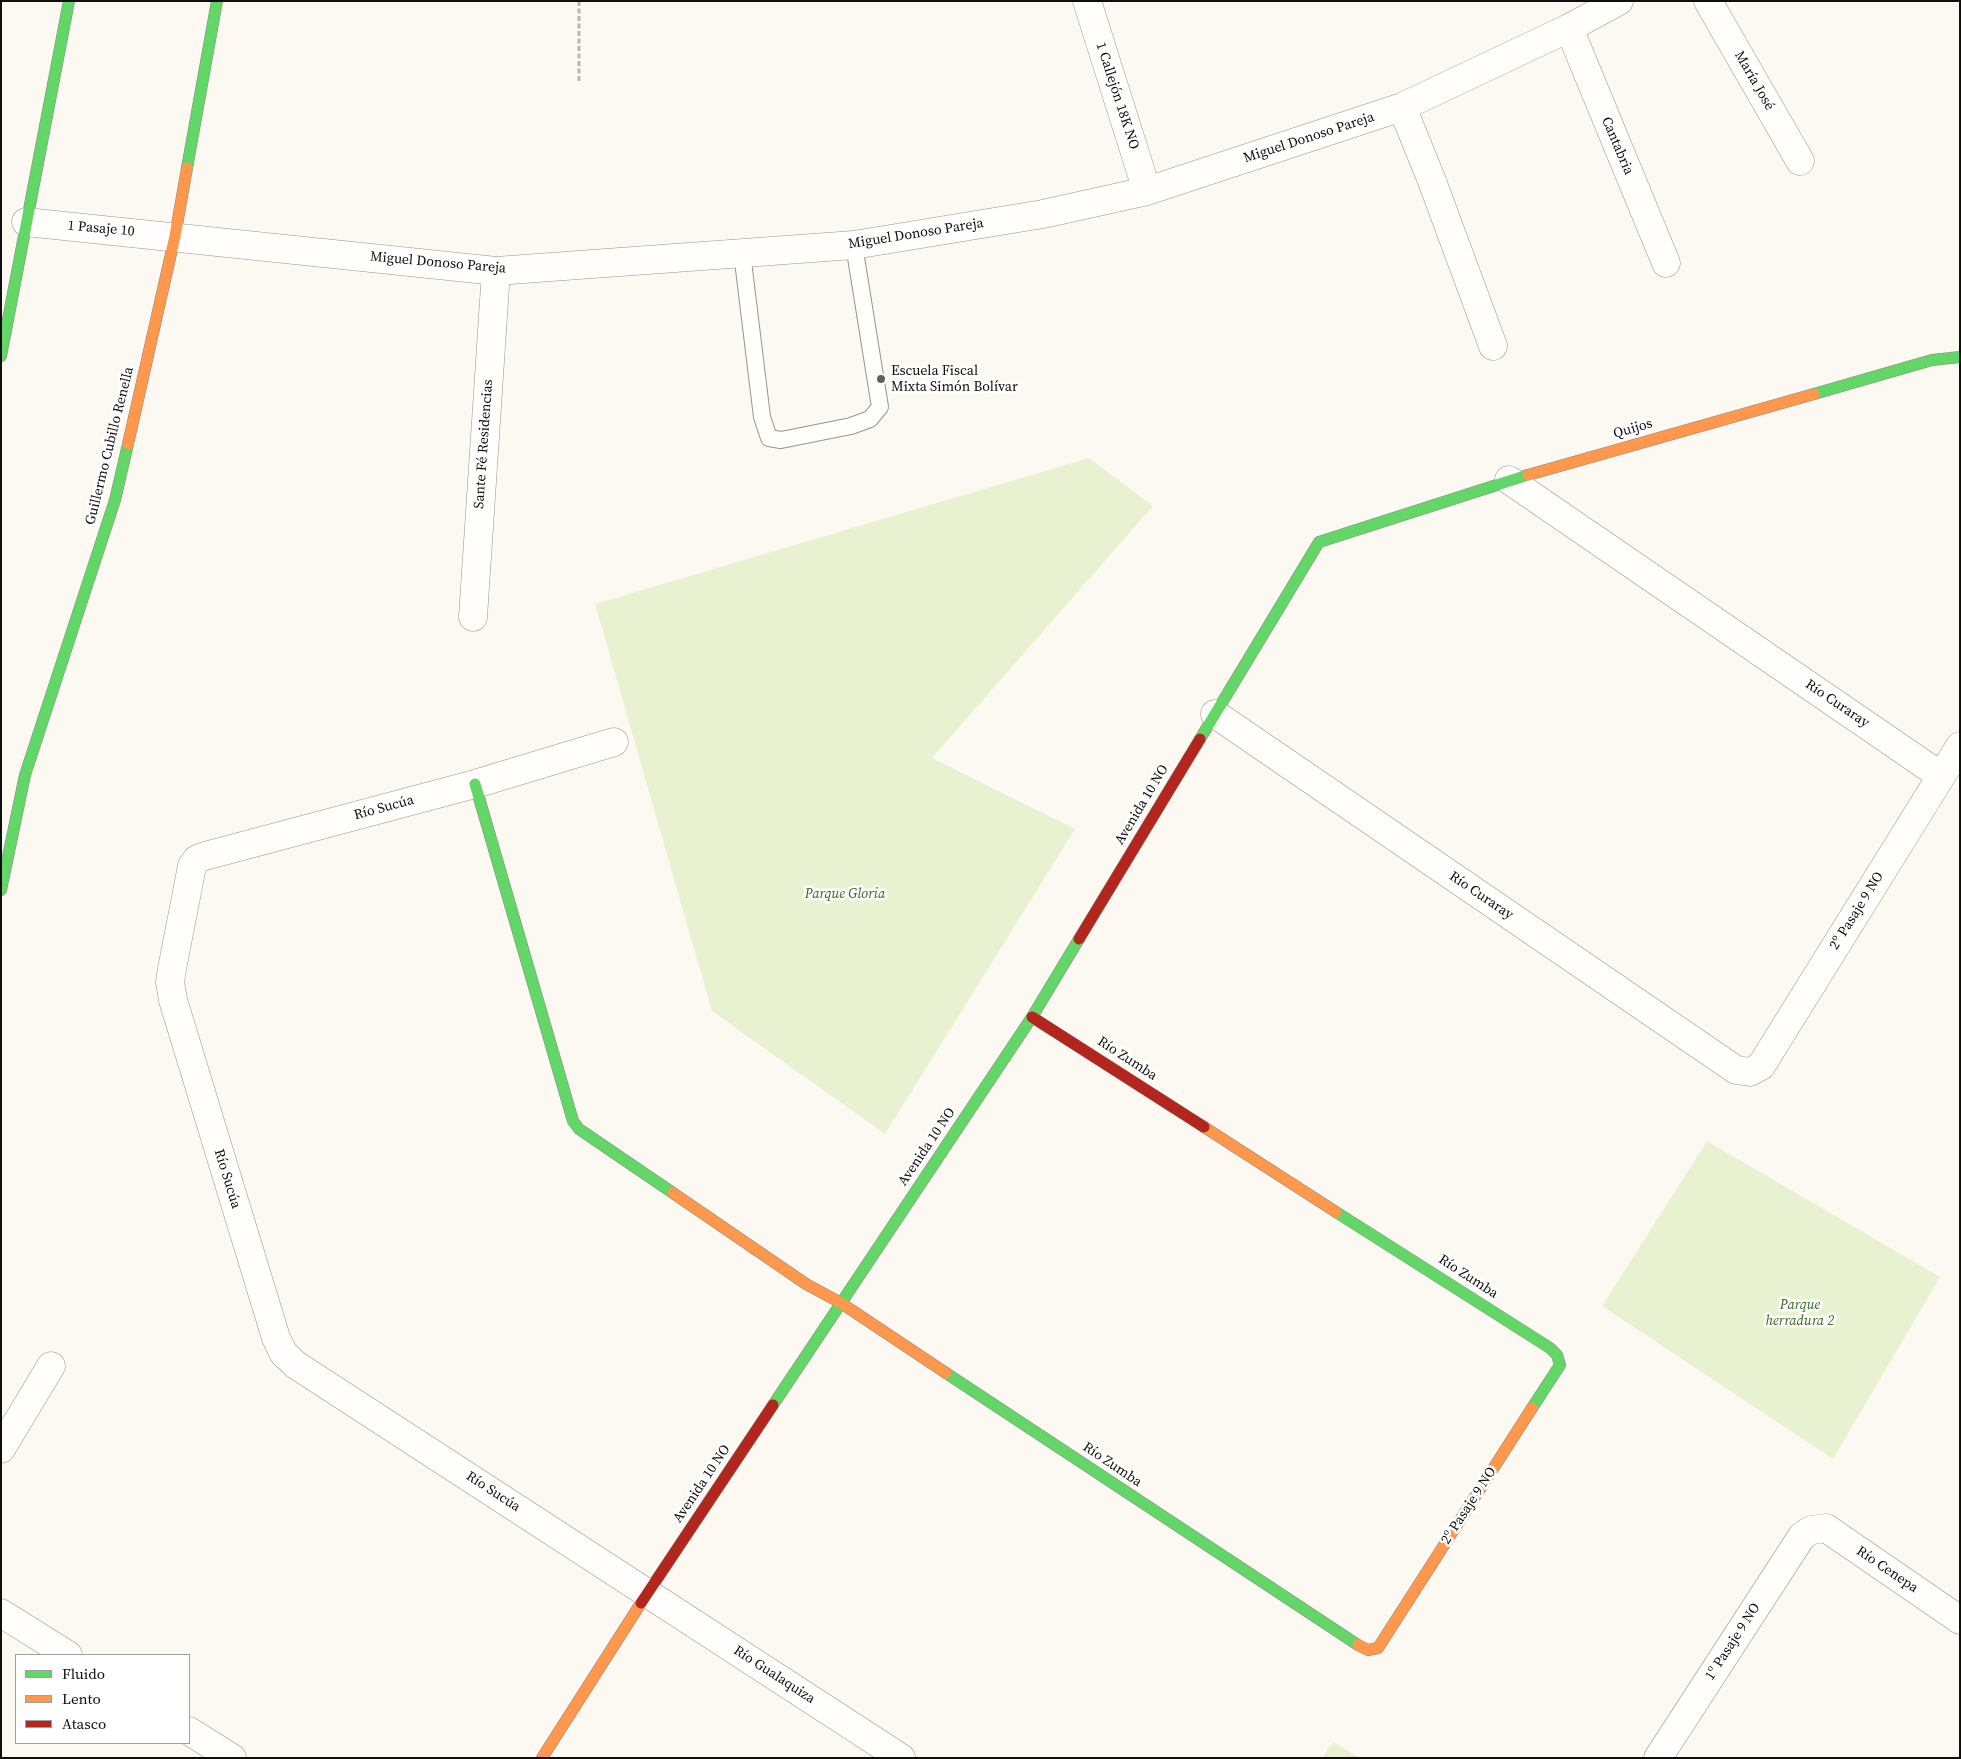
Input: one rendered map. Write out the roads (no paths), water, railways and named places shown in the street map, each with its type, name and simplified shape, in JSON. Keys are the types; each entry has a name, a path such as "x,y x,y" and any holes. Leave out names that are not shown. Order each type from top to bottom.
{"street":[{"path":"1,356 69,1"},
{"name":"Guillermo Cubillo Renella","path":"1,890 25,775 115,500 175,236 217,1"},
{"name":"1 Callejón 18K NO","path":"1087,1 1147,190"},
{"name":"Miguel Donoso Pareja","path":"175,236 496,270 854,245 1042,214 1147,190 1402,107 1569,28 1619,1"},
{"name":"María José","path":"1708,1 1800,161"},
{"name":"Cantabria","path":"1569,28 1666,263"},
{"path":"1402,107 1432,181 1493,346"},
{"name":"1 Pasaje 10","path":"26,222 175,236"},
{"name":"Sante Fé Residencias","path":"473,617 496,270"},
{"name":"Quijos","path":"1319,542 1510,480 1932,360 1960,357"},
{"name":"Río Curaray","path":"1510,480 1941,776"},
{"name":"Avenida 10 NO","path":"542,1758 648,1592 1032,1016 1319,542"},
{"name":"Río Curaray","path":"1215,714 1736,1070 1750,1072"},
{"name":"Río Sucúa","path":"614,742 475,784 197,859 192,866 170,982 173,1000 276,1338 284,1354 296,1365 648,1592"},
{"name":"2º Pasaje 9 NO","path":"1750,1072 1761,1066 1960,746"},
{"path":"475,784 574,1121 578,1129 806,1284 840,1303"},
{"name":"Río Zumba","path":"1032,1016 1550,1348 1557,1355"},
{"name":"Río Zumba","path":"840,1303 1359,1646 1368,1650"},
{"name":"2º Pasaje 9 NO","path":"1368,1650 1378,1648 1560,1365 1557,1355"},
{"path":"1,1449 50,1366"},
{"name":"Río Cenepa","path":"1811,1530 1826,1528 1960,1620"},
{"name":"1º Pasaje 9 NO","path":"1658,1758 1802,1536 1811,1530"},
{"name":"Río Gualaquiza","path":"648,1592 901,1758"},
{"path":"1,1613 66,1654"},
{"path":"190,1732 232,1758"}],"lane":[{"path":"742,253 762,417 769,438 781,440 851,426 870,418 880,407 854,245"}],"place":[{"name":"Escuela Fiscal Mixta Simón Bolívar","path":"881,379"}],"park label":[{"name":"Parque Gloria","path":"845,894"},
{"name":"Parque herradura 2","path":"1800,1314"}]}
